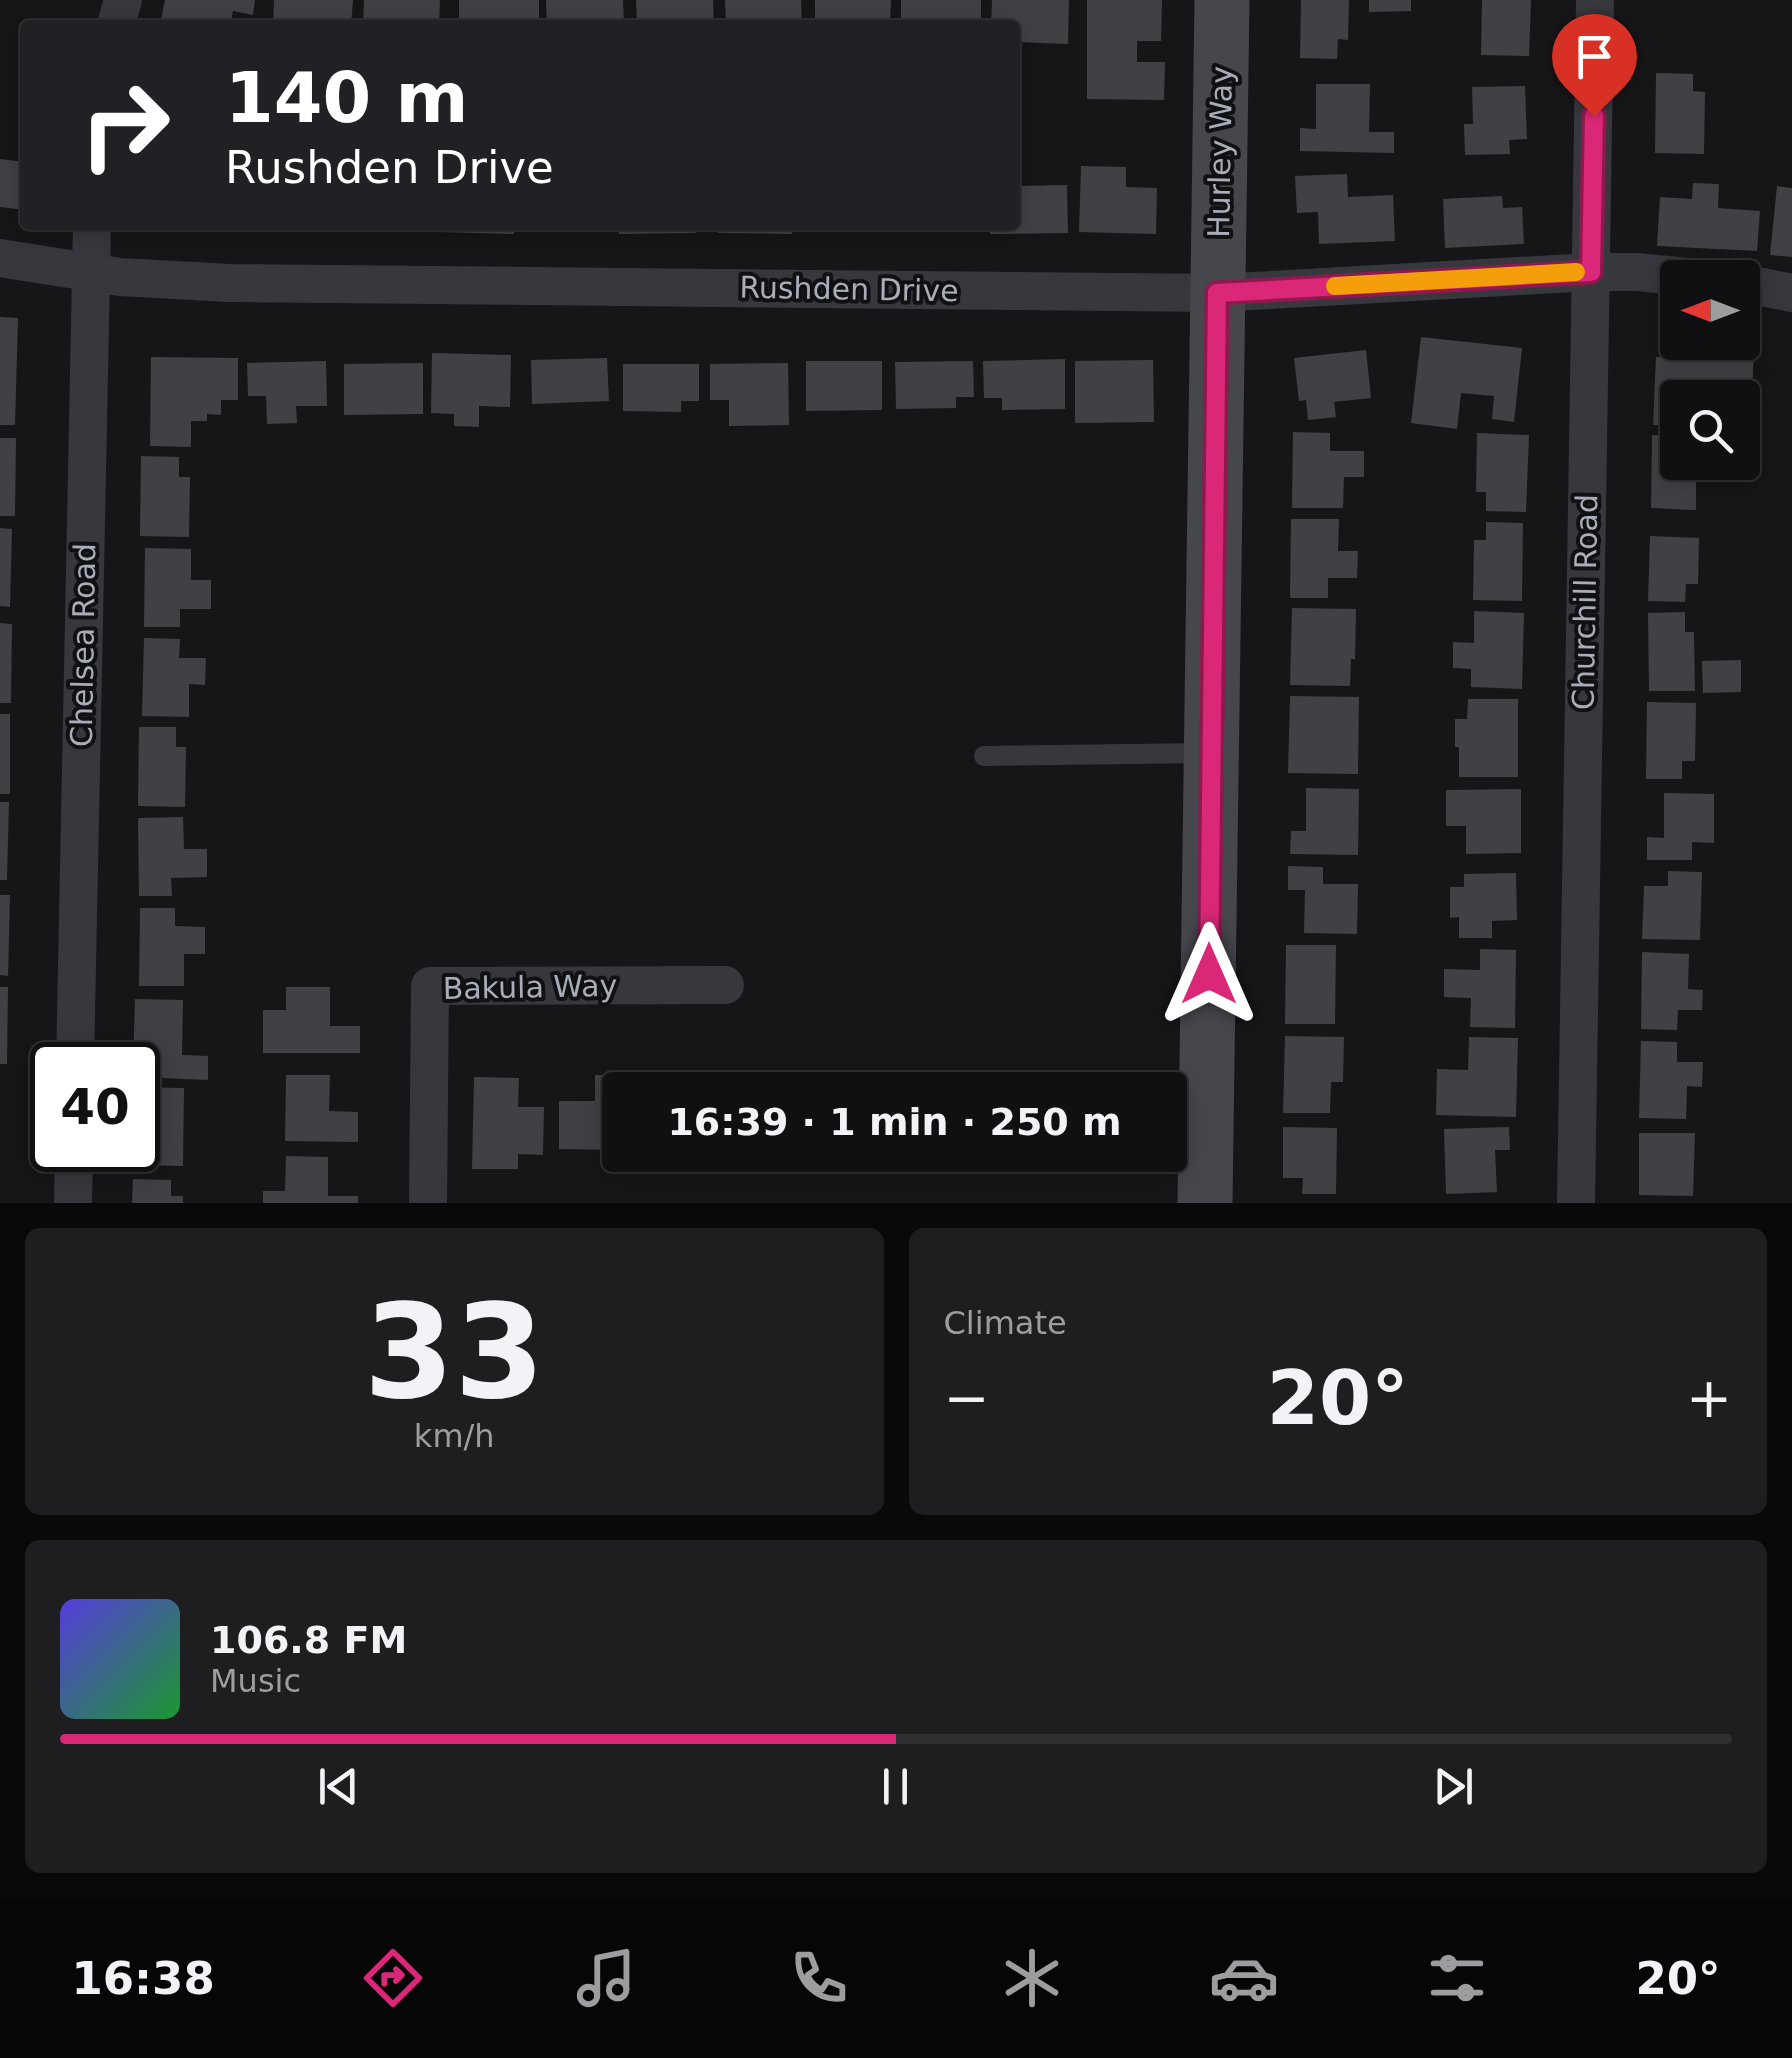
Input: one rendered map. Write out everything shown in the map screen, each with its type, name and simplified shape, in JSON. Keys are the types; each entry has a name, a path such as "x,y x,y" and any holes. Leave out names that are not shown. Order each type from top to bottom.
{"street":[{"name":"Hurley Way","path":"1205,1203 1222,0"},
{"name":"Churchill Road","path":"1576,1203 1595,0"},
{"name":"Chelsea Road","path":"76,1042 92,230"},
{"name":"Rushden Drive","path":"0,258 120,277 230,282 1217,293 1591,272 1660,274"},
{"path":"1760,287 1792,294"},
{"name":"Bakula Way","path":"428,1203 430,986 725,985"},
{"path":"73,1203 74,1172"}],"lane":[{"path":"984,756 1211,754"}],"building":[{"path":"165,0 255,0 253,15 233,11 231,20 161,20"},
{"path":"274,0 353,0 351,20 273,20"},
{"path":"364,0 440,0 439,20 363,20"},
{"path":"459,0 539,0 539,20 459,20"},
{"path":"546,0 623,0 624,20 547,20"},
{"path":"636,0 713,0 714,20 637,20"},
{"path":"725,0 801,0 802,20 726,20"},
{"path":"815,0 891,0 890,20 815,20"},
{"path":"901,0 981,0 981,20 901,20"},
{"path":"992,0 1069,0 1068,44 1020,42 1020,20 991,20"},
{"path":"1087,0 1162,0 1161,41 1137,41 1137,62 1165,62 1164,100 1087,99"},
{"path":"1301,0 1349,0 1348,40 1338,39 1337,59 1300,58"},
{"path":"1369,0 1411,0 1411,11 1369,12"},
{"path":"1482,0 1531,0 1529,56 1481,55"},
{"path":"1656,73 1693,74 1693,91 1705,92 1704,154 1655,153"},
{"path":"1316,84 1370,84 1369,132 1394,132 1394,153 1300,151 1300,128 1316,129"},
{"path":"1525,86 1527,139 1509,140 1510,154 1465,155 1464,124 1473,124 1472,87"},
{"path":"0,159 20,161 20,209 0,207"},
{"path":"1081,166 1126,167 1126,187 1157,188 1156,234 1079,232"},
{"path":"1347,174 1348,197 1393,195 1395,241 1319,244 1318,212 1297,213 1295,176"},
{"path":"1693,183 1719,184 1718,208 1760,211 1757,251 1657,246 1660,197 1692,199"},
{"path":"1067,185 1068,233 990,234 990,230 1020,230 1020,186"},
{"path":"1777,186 1792,188 1792,257 1770,255"},
{"path":"1502,196 1503,208 1522,207 1524,244 1445,248 1443,199"},
{"path":"328,230 328,232 251,231"},
{"path":"514,230 514,234 437,232"},
{"path":"619,230 696,230 696,233 619,234"},
{"path":"718,230 792,230 792,234"},
{"path":"0,317 18,318 15,425 0,425"},
{"path":"1421,337 1522,348 1514,422 1492,419 1494,396 1461,393 1457,429 1411,423"},
{"path":"1366,350 1371,398 1334,402 1336,417 1308,420 1306,400 1299,401 1294,358"},
{"path":"432,353 511,355 510,407 479,406 479,427 454,426 454,414 431,413"},
{"path":"151,357 238,358 238,400 221,400 221,415 207,414 207,421 191,421 191,447 150,446"},
{"path":"1656,357 1754,360 1753,380 1660,380 1660,425 1653,425"},
{"path":"607,358 609,401 532,404 531,360"},
{"path":"1065,359 1065,409 1002,410 1002,398 984,398 983,361"},
{"path":"1153,360 1154,422 1075,423 1075,361"},
{"path":"326,361 327,406 296,406 297,423 267,424 266,396 248,396 247,363"},
{"path":"806,361 882,361 882,410 806,411"},
{"path":"973,361 974,397 956,397 956,408 896,409 895,362"},
{"path":"423,363 423,414 344,415 344,364"},
{"path":"788,363 789,425 729,426 729,400 710,400 710,364"},
{"path":"623,364 699,364 699,401 681,401 681,412 623,411"},
{"path":"1293,432 1330,433 1330,451 1364,451 1364,477 1344,477 1343,508 1292,508"},
{"path":"1477,433 1529,435 1526,512 1486,511 1486,492 1476,492"},
{"path":"1652,435 1660,435 1660,480 1696,480 1696,510 1651,508"},
{"path":"0,438 16,438 15,516 0,516"},
{"path":"141,456 179,457 179,477 190,477 189,537 140,536"},
{"path":"1291,519 1339,519 1338,551 1358,551 1357,578 1328,578 1328,598 1290,598"},
{"path":"1486,522 1523,523 1522,601 1473,600 1474,540 1486,540"},
{"path":"0,528 12,529 10,607 0,606"},
{"path":"1650,536 1699,538 1698,584 1686,584 1685,602 1648,601"},
{"path":"145,548 191,549 191,580 211,580 211,609 180,609 180,627 144,627"},
{"path":"1292,608 1356,609 1350,686 1290,685"},
{"path":"1474,611 1524,613 1522,689 1471,687 1471,669 1453,668 1453,642 1474,643"},
{"path":"1685,612 1685,632 1694,632 1695,691 1649,691 1648,613"},
{"path":"0,623 12,624 11,703 0,703"},
{"path":"144,638 180,639 179,658 206,658 205,685 189,684 189,717 142,716"},
{"path":"1741,660 1741,692 1703,693 1702,661"},
{"path":"1290,696 1359,697 1358,774 1288,773"},
{"path":"1468,699 1518,699 1518,777 1459,777 1455,719 1467,719"},
{"path":"1647,702 1696,703 1695,761 1682,761 1682,779 1646,779"},
{"path":"0,714 10,714 10,794 0,794"},
{"path":"139,727 176,727 176,747 186,747 185,807 138,806"},
{"path":"1306,788 1359,789 1358,855 1290,854 1291,831 1306,831"},
{"path":"1521,789 1521,853 1466,854 1466,826 1446,826 1446,790"},
{"path":"1664,793 1714,794 1714,843 1692,842 1692,860 1647,860 1647,837 1664,838"},
{"path":"0,802 9,802 7,880 0,880"},
{"path":"183,817 184,849 207,849 207,877 171,878 172,896 139,896 138,818"},
{"path":"1288,866 1323,867 1323,884 1358,884 1357,934 1304,933 1305,890 1288,890"},
{"path":"1668,871 1702,872 1700,940 1642,939 1644,886 1668,886"},
{"path":"1516,873 1517,920 1492,921 1492,938 1459,938 1459,917 1450,918 1450,887 1464,887 1464,874"},
{"path":"0,895 10,895 8,976 0,975"},
{"path":"140,908 175,908 175,926 205,927 205,954 184,954 184,986 139,986"},
{"path":"1286,945 1336,945 1335,1024 1285,1024"},
{"path":"1480,949 1516,950 1515,1028 1470,1027 1471,998 1444,997 1444,969 1480,970"},
{"path":"1642,952 1689,954 1688,989 1703,990 1702,1010 1678,1010 1677,1030 1641,1029"},
{"path":"0,987 8,987 7,1064 0,1064"},
{"path":"286,987 330,987 330,1026 360,1026 360,1053 263,1053 263,1010 286,1010"},
{"path":"135,999 183,1000 182,1055 208,1056 208,1080 160,1078 160,1042 134,1042"},
{"path":"1285,1036 1344,1037 1343,1082 1331,1082 1330,1113 1283,1113"},
{"path":"1469,1037 1518,1038 1516,1117 1436,1115 1437,1069 1468,1070"},
{"path":"1641,1041 1677,1042 1677,1062 1703,1062 1702,1087 1687,1086 1686,1119 1639,1118"},
{"path":"286,1075 330,1075 329,1111 358,1112 358,1142 285,1141"},
{"path":"595,1075 602,1075 602,1150 559,1149 559,1101 595,1101"},
{"path":"474,1077 519,1078 518,1107 544,1107 543,1155 518,1154 518,1169 472,1169"},
{"path":"160,1087 184,1088 183,1166 160,1166"},
{"path":"1283,1127 1337,1128 1336,1194 1302,1194 1303,1178 1283,1178"},
{"path":"1509,1127 1510,1150 1495,1150 1497,1192 1446,1194 1444,1129"},
{"path":"1639,1133 1695,1133 1693,1196 1639,1195"},
{"path":"286,1156 328,1157 328,1196 358,1196 358,1203 263,1203 263,1191 285,1191"},
{"path":"133,1179 171,1180 171,1196 183,1196 183,1203 132,1203"}],"slow traffic":[{"path":"1335,286 1576,272"}],"route":[{"path":"1209,974 1217,293 1591,272 1594,116"}]}
